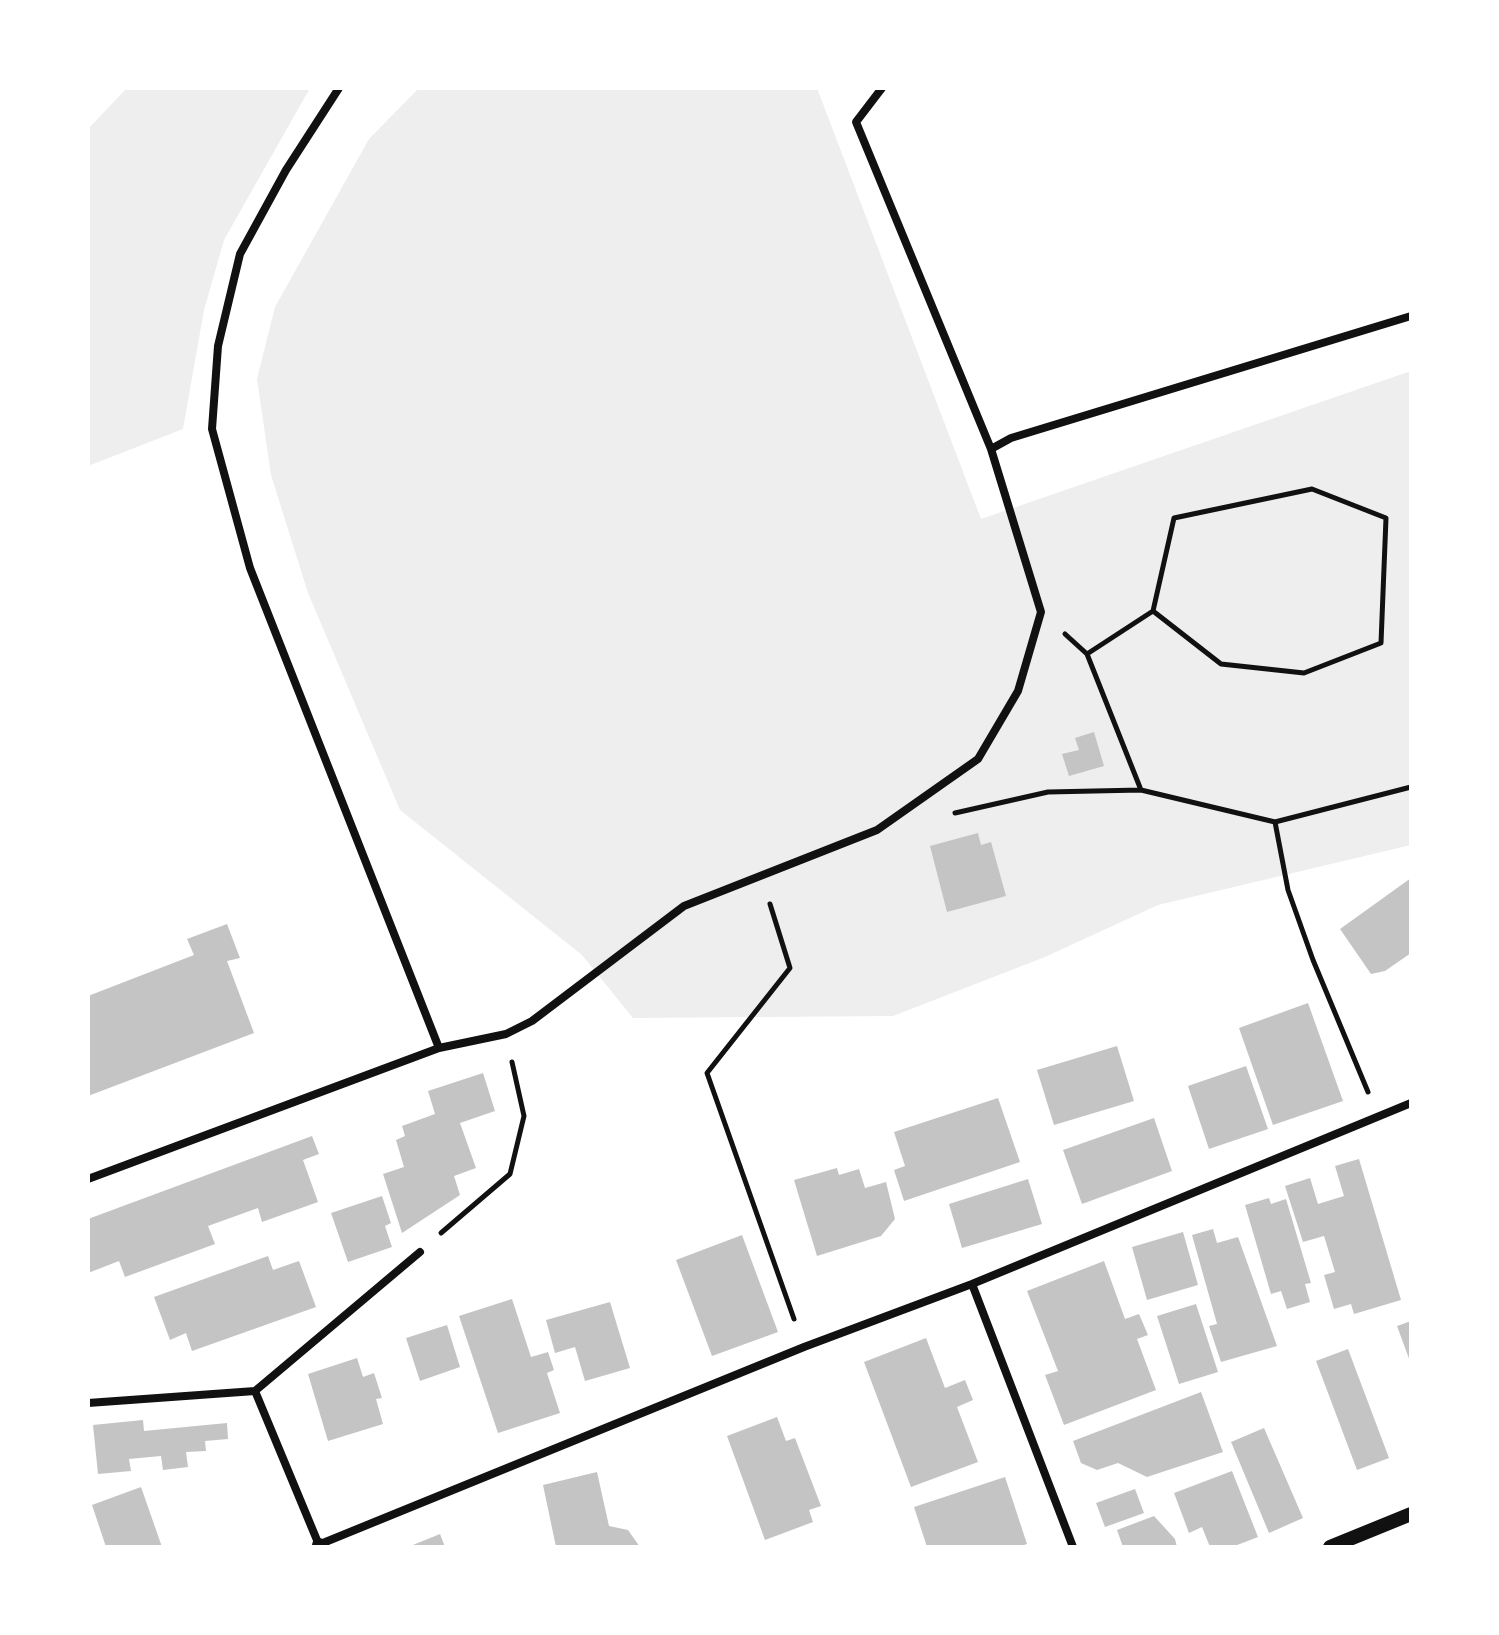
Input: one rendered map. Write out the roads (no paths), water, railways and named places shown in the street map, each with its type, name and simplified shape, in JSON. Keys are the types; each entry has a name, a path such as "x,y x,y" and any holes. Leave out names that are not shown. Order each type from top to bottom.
{"street":[{"path":"339,88 286,170 240,254 218,346 212,429 250,568 439,1048"},
{"path":"88,1179 439,1048 506,1034 532,1021 684,906 877,830 978,759 1018,691 1041,612 991,449 856,122 882,88"},
{"path":"991,449 1011,438 1411,316"},
{"path":"255,1391 317,1546 804,1347 972,1284 1411,1103"},
{"path":"88,1403 255,1391 420,1252"},
{"path":"972,1284 1073,1547"},
{"path":"1330,1547 1411,1514"}]}
